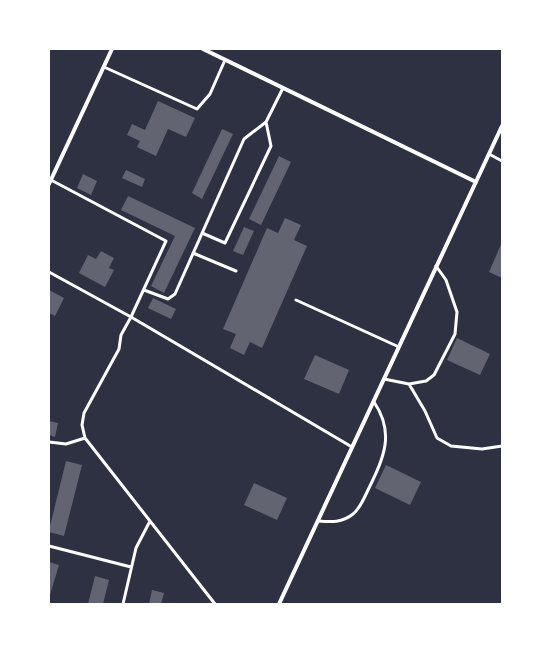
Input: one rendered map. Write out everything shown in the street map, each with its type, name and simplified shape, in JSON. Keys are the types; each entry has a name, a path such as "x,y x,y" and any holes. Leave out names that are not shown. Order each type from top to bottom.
{"street":[{"path":"50,182 112,49"},
{"path":"203,49 476,182"},
{"path":"280,604 502,126"}],"lane":[{"path":"104,67 198,109 210,94 225,60"},
{"path":"144,290 168,299 175,294 244,139 266,122 283,88"},
{"path":"202,233 225,243 271,146 266,122"},
{"path":"489,154 502,161"},
{"path":"50,182 166,241 144,290 121,335 119,349 84,413 82,425 85,438 215,604"},
{"path":"193,253 236,271"},
{"path":"384,379 409,384 426,381 434,375 455,334 457,312 446,280 436,266"},
{"path":"49,272 131,317 352,448"},
{"path":"296,300 399,347"},
{"path":"409,384 425,411 437,438 451,446 482,449 502,446"},
{"path":"318,521 338,522 354,514 383,458 386,437 382,414 374,402"},
{"path":"49,442 66,444 85,438"},
{"path":"123,604 136,548 150,521"},
{"path":"49,546 131,567"}],"building":[{"path":"158,101 195,118 186,137 168,129 156,156 137,147 140,141 127,135 132,124 145,130"},
{"path":"222,129 233,134 202,199 192,193"},
{"path":"279,156 291,162 261,225 249,219"},
{"path":"126,170 145,179 142,187 122,178"},
{"path":"83,174 97,181 91,195 77,188"},
{"path":"128,196 195,228 164,293 151,286 175,236 121,210"},
{"path":"285,218 301,225 294,240 307,246 262,348 250,342 244,355 230,348 236,334 223,329 267,228 278,233"},
{"path":"244,227 254,231 243,255 233,251"},
{"path":"502,242 502,278 489,272"},
{"path":"101,251 114,258 109,268 114,270 105,287 79,273 88,255 96,259"},
{"path":"49,290 64,298 55,316 49,313"},
{"path":"153,298 176,309 171,319 148,308"},
{"path":"457,338 490,354 480,375 447,360"},
{"path":"315,355 349,370 339,394 304,379"},
{"path":"49,421 58,423 55,437 49,435"},
{"path":"66,461 82,465 64,536 49,532 49,530"},
{"path":"386,465 421,482 410,505 375,488"},
{"path":"254,483 287,498 277,520 244,505"},
{"path":"49,562 59,565 49,598"},
{"path":"95,576 109,580 103,604 88,604"},
{"path":"152,590 164,593 161,604 149,604"}]}
